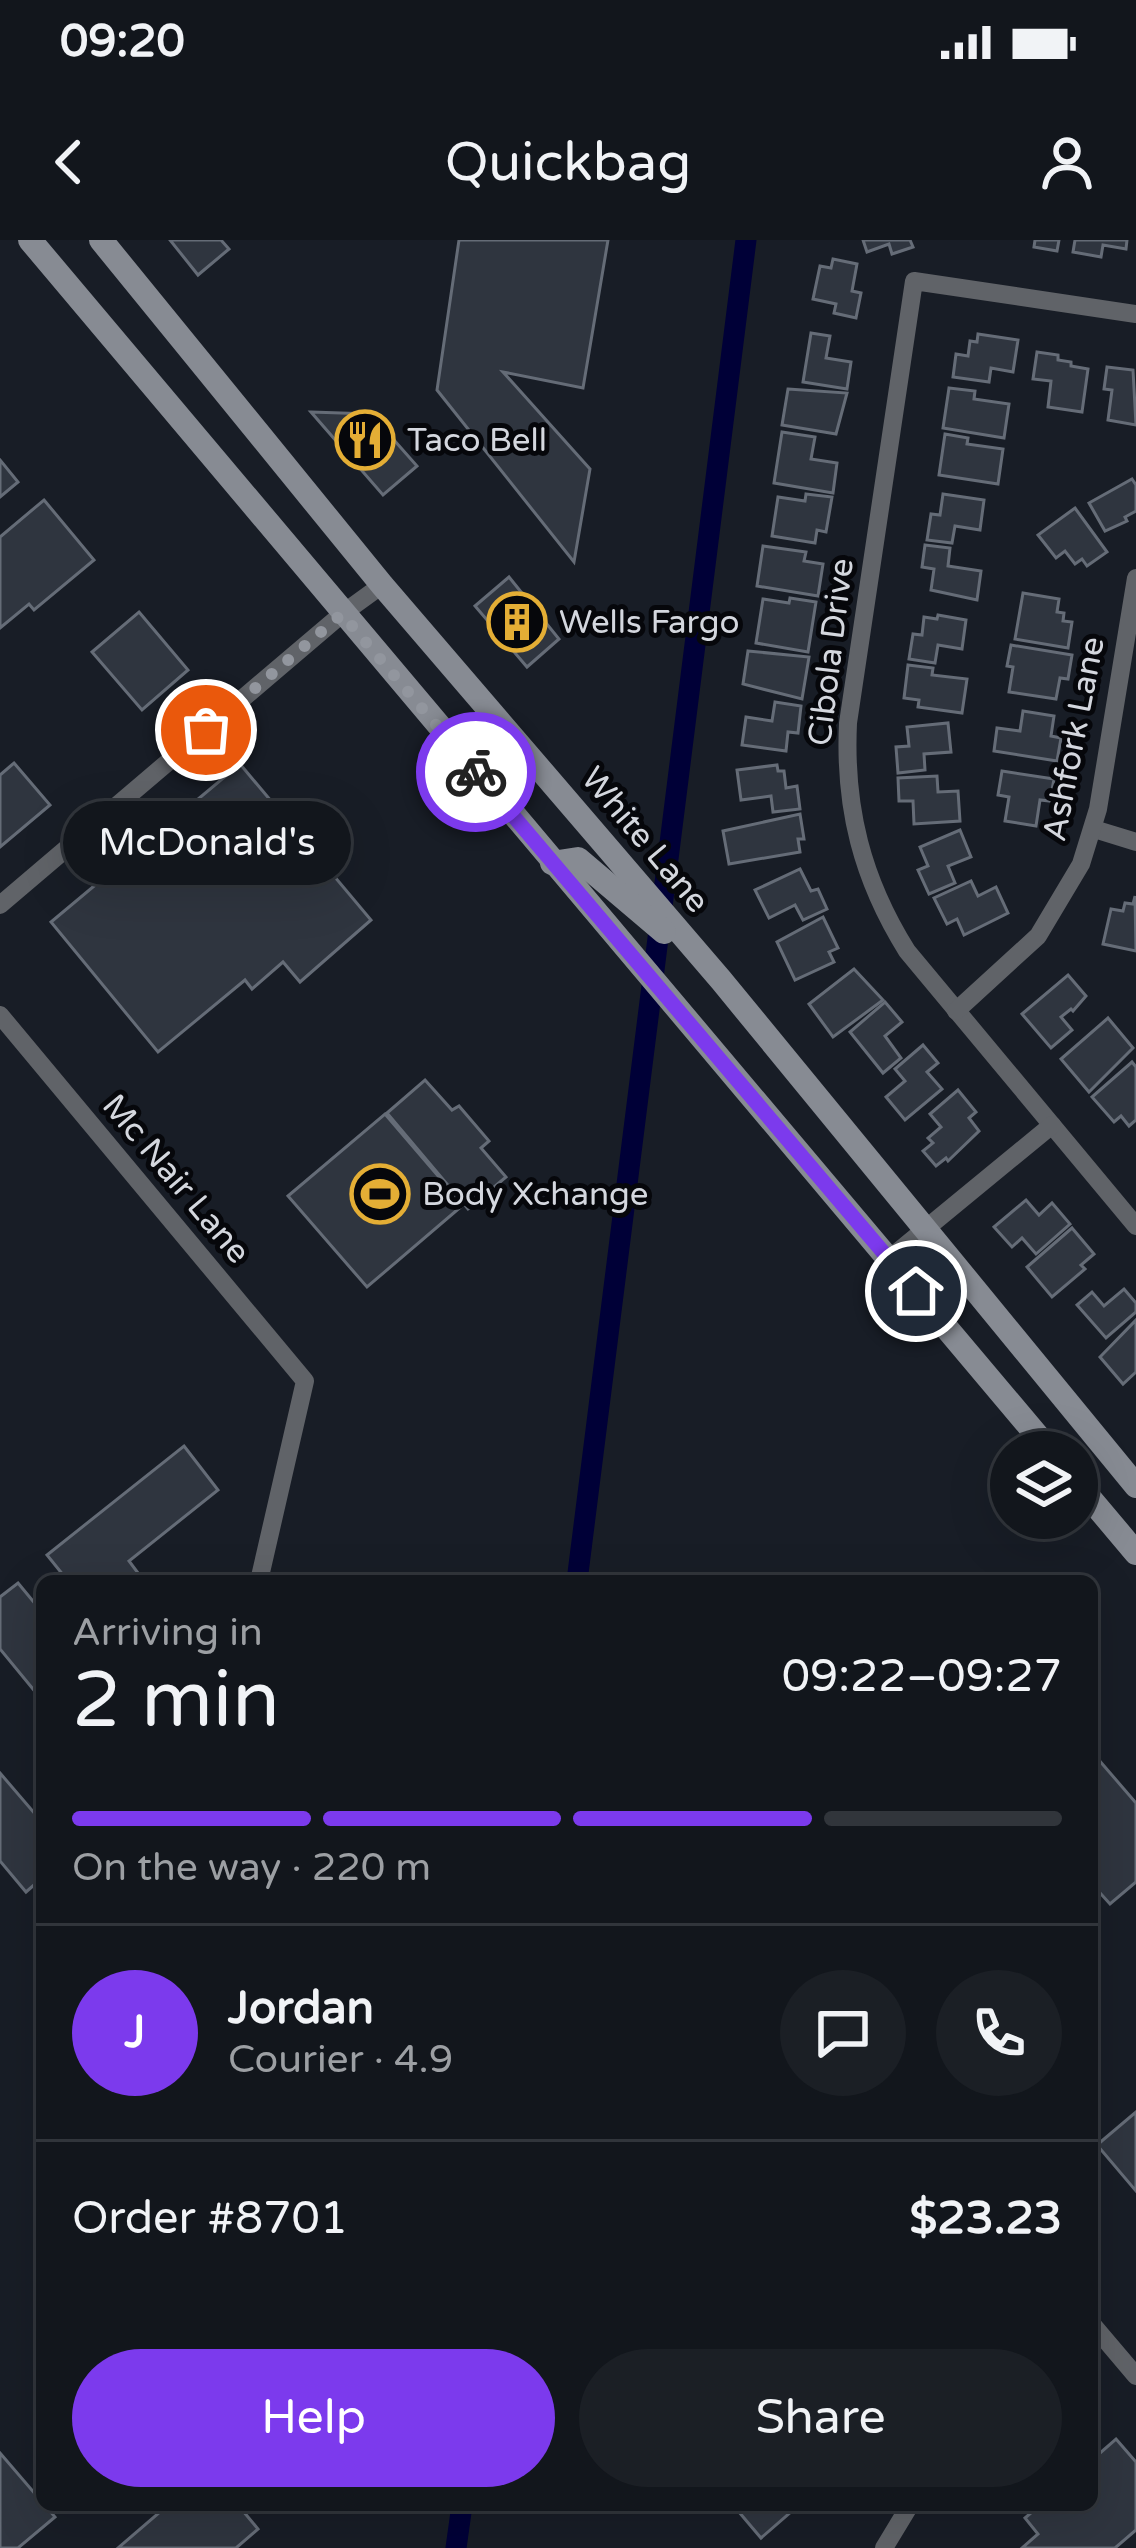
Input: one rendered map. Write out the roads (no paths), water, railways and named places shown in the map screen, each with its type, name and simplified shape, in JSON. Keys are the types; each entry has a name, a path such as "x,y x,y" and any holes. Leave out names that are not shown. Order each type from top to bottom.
{"main road":[{"path":"30,240 553,863 721,980"},
{"name":"White Lane","path":"101,240 382,585 721,980 1136,1486"},
{"path":"584,881 682,1016 1034,1431"},
{"path":"1098,1508 1136,1553"},
{"path":"1110,1522 1136,1525"}],"street":[{"name":"Cibola Drive","path":"1136,314 914,281 848,723 846,763 856,842 869,881 907,951 1136,1226"},
{"name":"Ashfork Lane","path":"956,1011 1037,936 1062,902 1094,830 1136,578"},
{"path":"0,905 382,585"},
{"path":"1094,830 1136,842"},
{"name":"Mc Nair Lane","path":"0,1015 305,1381 261,1575"},
{"path":"890,1258 1052,1125"},
{"path":"1098,2334 1136,2376"},
{"path":"884,2548 906,2511"}],"waterway":[{"path":"578,1575 746,240"},
{"path":"456,2548 461,2511"}],"place":[{"name":"Taco Bell","path":"365,440"},
{"name":"Wells Fargo","path":"517,622"},
{"name":"McDonald's","path":"206,730"},
{"name":"Body Xchange","path":"380,1194"}]}
